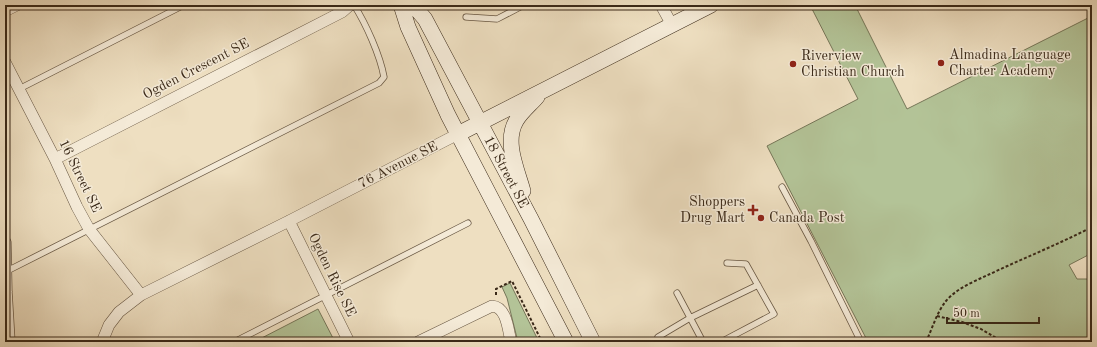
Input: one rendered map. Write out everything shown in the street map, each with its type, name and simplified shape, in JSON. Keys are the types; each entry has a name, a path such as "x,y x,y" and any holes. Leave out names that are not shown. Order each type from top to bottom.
{"street":[{"path":"5,11 17,5"},
{"name":"Ogden Crescent SE","path":"55,159 342,12 350,5"},
{"name":"18 Street SE","path":"401,5 408,27 458,134 566,342"},
{"name":"18 Street SE","path":"413,5 425,19 531,219 593,342"},
{"path":"661,5 672,25"},
{"name":"76 Avenue SE","path":"102,342 109,325 118,312 141,295 289,222 480,122 711,5"},
{"name":"16 Street SE","path":"5,62 89,229 141,295"},
{"path":"531,219 513,156 511,133 516,120 545,90"},
{"name":"Ogden Rise SE","path":"289,222 349,342"},
{"path":"425,340 483,309 497,306 504,314 511,342"}],"lane":[{"path":"19,89 184,5"},
{"path":"9,270 379,83 384,77 383,67 362,18 354,5"},
{"path":"466,17 497,19 524,5"},
{"path":"782,187 811,241 861,342"},
{"path":"234,342 468,223"},
{"path":"5,236 8,242 12,342"},
{"path":"721,342 774,314 746,264 727,263"},
{"path":"661,342 658,337 690,318 758,285"},
{"path":"677,293 703,342"}],"path":[{"path":"926,342 937,316 946,301 954,293 993,272 1067,240 1092,227"},
{"path":"497,306 496,289 512,281 542,342"},
{"path":"937,316 962,322 981,329 1003,342"}],"green space":[{"path":"810,5 855,5 907,109 1092,16 1092,253 1069,265 1077,279 1092,279 1092,301 1088,303 1092,310 1092,342 868,342 767,146 858,99"},
{"path":"510,283 539,342 518,342 507,298 502,287"},
{"path":"318,309 335,342 254,342"}],"place":[{"name":"Almadina Language Charter Academy","path":"941,63"},
{"name":"Riverview Christian Church","path":"793,64"},
{"name":"Shoppers Drug Mart","path":"753,210"},
{"name":"Canada Post","path":"761,218"}]}
